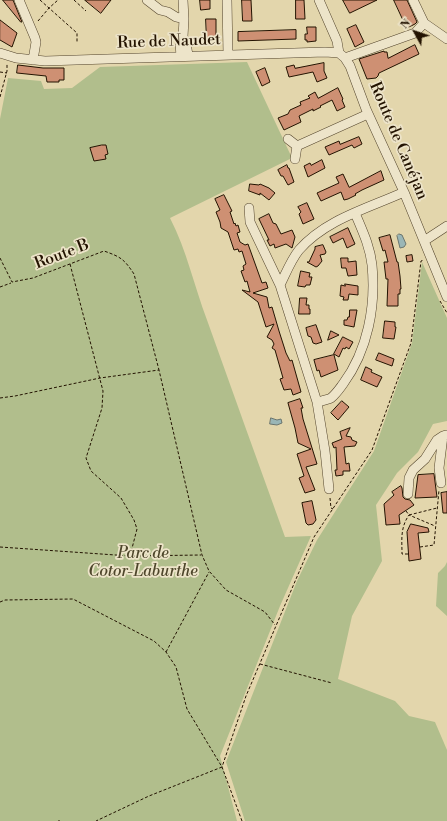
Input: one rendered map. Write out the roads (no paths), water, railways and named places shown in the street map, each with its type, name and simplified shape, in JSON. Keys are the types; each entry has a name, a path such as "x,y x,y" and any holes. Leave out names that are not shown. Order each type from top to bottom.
{"street":[{"path":"19,0 36,42 33,60"},
{"path":"147,0 160,10 184,19"},
{"path":"183,0 183,37 180,42 184,56"},
{"path":"227,0 228,55"},
{"name":"Route de Canéjan","path":"319,0 342,55 350,66 368,114 404,192 424,241 426,256 447,297"},
{"path":"413,0 424,23 447,40"},
{"path":"342,55 415,33 424,23"},
{"name":"Rue de Naudet","path":"0,53 16,58 45,61 325,52 342,55"},
{"path":"297,146 368,114"},
{"path":"288,139 297,146"},
{"path":"295,159 297,146"},
{"path":"280,285 294,256 307,242 323,229 355,213 404,192"},
{"path":"249,208 250,222 280,285 317,402 325,451 329,489"},
{"path":"317,402 331,398 346,379 361,349 368,330 373,302 372,264 368,241 355,213"},
{"path":"424,241 447,226"},
{"path":"440,483 439,468 445,435"},
{"path":"408,494 409,478 413,470 425,459 437,440 445,435"}],"water":[{"path":"399,234 402,235 406,244 404,247 400,248 397,236"},
{"path":"271,418 277,420 281,419 282,423 277,425 270,424"}],"park label":[{"name":"Parc de Cotor-Laburthe","path":"143,563"}]}
